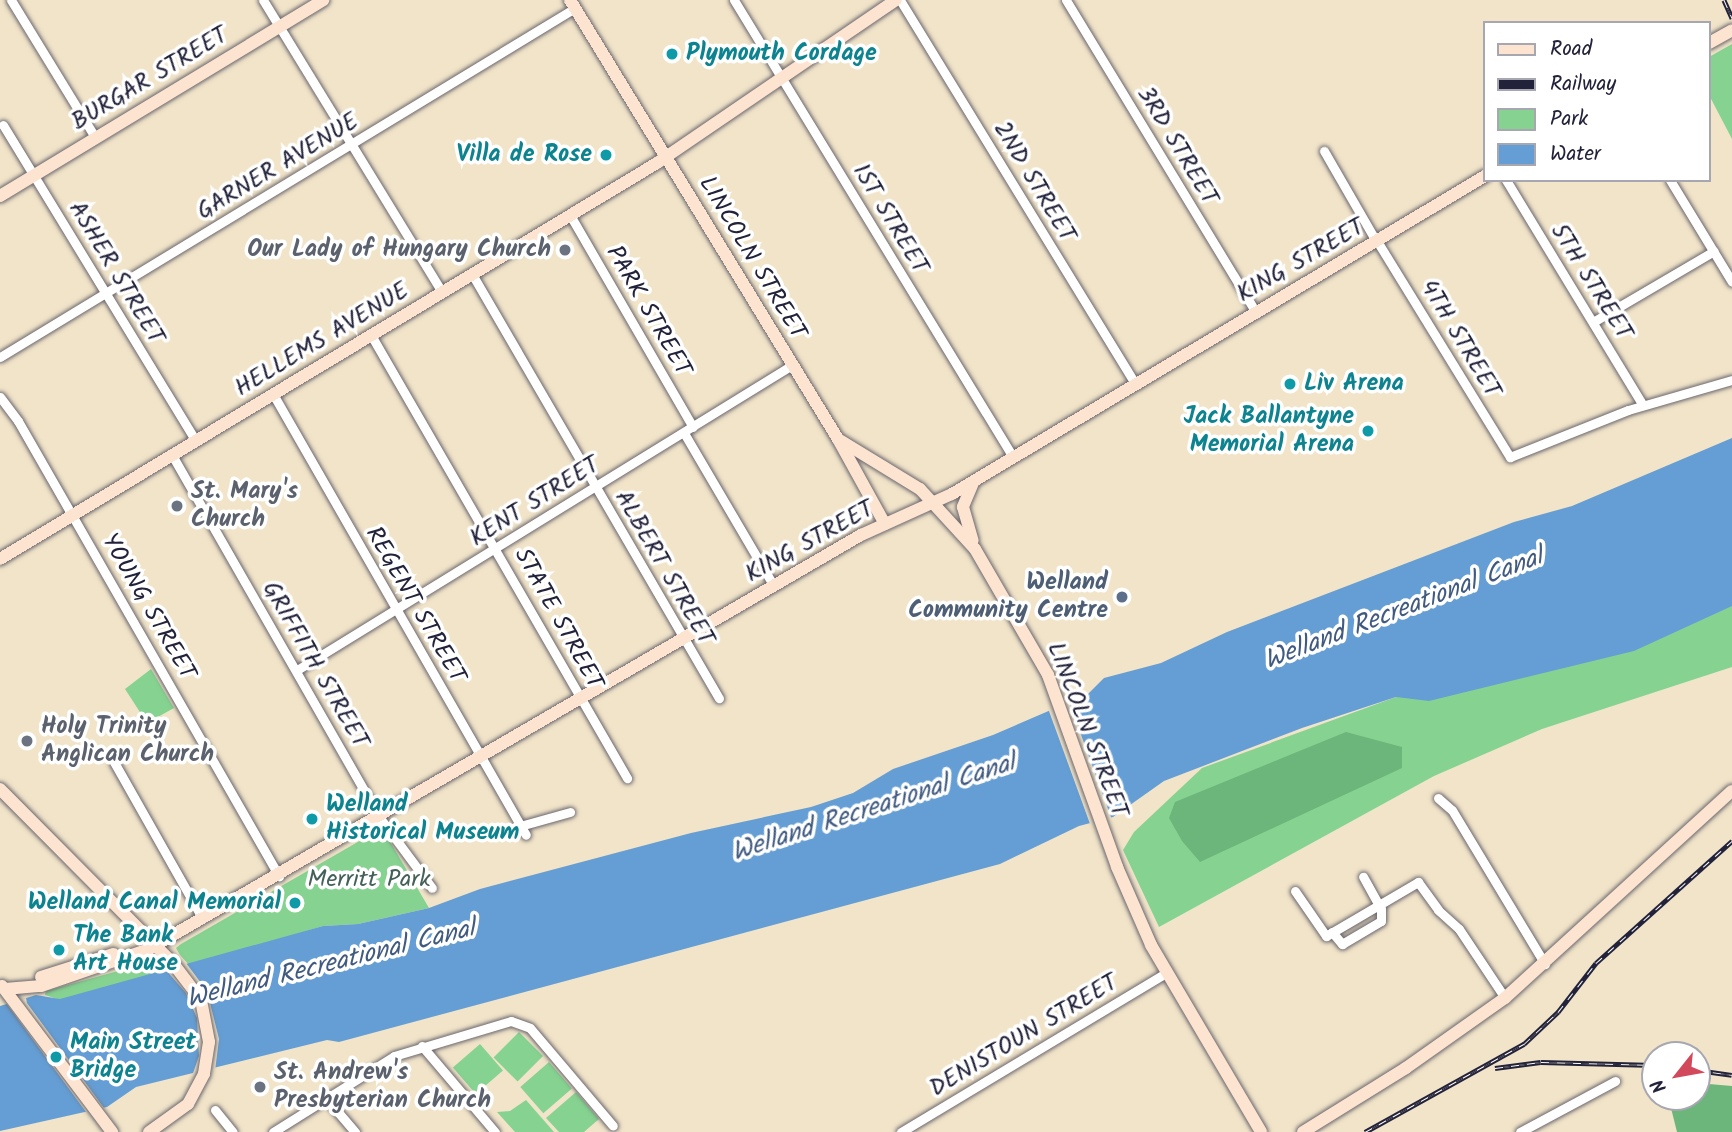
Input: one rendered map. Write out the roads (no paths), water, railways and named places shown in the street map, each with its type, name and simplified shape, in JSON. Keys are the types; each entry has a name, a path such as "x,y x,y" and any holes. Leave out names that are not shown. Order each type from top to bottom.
{"main road":[{"name":"BURGAR STREET","path":"0,196 323,0"},
{"name":"HELLEMS AVENUE","path":"0,558 666,157 898,0"},
{"name":"LINCOLN STREET","path":"573,4 838,439 934,502 975,549 1031,642 1055,695 1106,836 1166,973 1261,1132"},
{"path":"1711,42 1732,30"},
{"name":"KING STREET","path":"2,987 154,944 203,919 380,818 773,585 884,524 975,480 1484,177"},
{"path":"838,439 884,524"},
{"path":"975,480 965,494 963,507 975,549"},
{"path":"0,789 172,962 196,992 209,1026 208,1058 197,1089 185,1107 149,1132"},
{"path":"1303,1132 1505,998 1732,791"},
{"path":"2,987 112,1132"}],"street":[{"path":"11,0 95,137"},
{"path":"263,0 442,292"},
{"name":"1ST STREET","path":"734,0 1013,457"},
{"name":"2ND STREET","path":"898,0 1135,384"},
{"name":"3RD STREET","path":"1066,0 1256,312"},
{"name":"GARNER AVENUE","path":"0,356 352,144 573,4"},
{"name":"ASHER STREET","path":"3,125 196,441"},
{"name":"4TH STREET","path":"1324,152 1510,457 1643,405"},
{"name":"5TH STREET","path":"1507,182 1643,405"},
{"path":"1671,182 1732,282"},
{"name":"PARK STREET","path":"570,215 693,427"},
{"path":"1593,322 1714,251"},
{"name":"ALBERT STREET","path":"472,274 682,639 719,698"},
{"name":"STATE STREET","path":"371,335 626,778"},
{"name":"KENT STREET","path":"297,670 792,365"},
{"path":"1643,405 1732,380"},
{"name":"REGENT STREET","path":"273,394 526,835"},
{"name":"YOUNG STREET","path":"0,397 73,515 279,876"},
{"path":"684,433 773,585"},
{"name":"GRIFFITH STREET","path":"172,455 380,818 432,888"},
{"path":"114,762 203,919"},
{"path":"1438,798 1452,810 1545,964"},
{"path":"520,826 570,812"},
{"path":"1332,932 1342,944 1376,924 1382,917 1379,903 1363,877"},
{"path":"1294,891 1321,933 1332,932 1418,882 1438,910 1459,929 1505,998"},
{"name":"DENISTOUN STREET","path":"901,1132 1166,973"},
{"path":"273,1132 387,1059 501,1022 525,1023 613,1126"},
{"path":"422,1046 495,1132"},
{"path":"1520,1132 1615,1081"},
{"path":"326,1098 355,1132"},
{"path":"215,1110 233,1132"}],"water":[{"name":"Welland Recreational Canal","path":"1732,438 1732,606 1634,651 1429,701 1396,697 1302,728 1164,781 1113,817 1079,826 1000,864 339,1042 327,1040 136,1087 107,1107 0,1131 0,1006 36,995 60,999 323,926 358,924 429,908 480,889 691,833 811,807 853,793 893,769 993,735 1088,694 1104,678 1161,663 1227,632 1514,522 1572,506"}],"railway":[{"path":"1724,0 1732,18"},
{"path":"1365,1132 1524,1044 1558,1012 1596,963 1732,841"},
{"path":"1495,1068 1541,1062 1641,1065"},
{"path":"1711,1072 1732,1075"}],"place":[{"name":"Plymouth Cordage","path":"672,54"},
{"name":"Villa de Rose","path":"606,155"},
{"name":"Our Lady of Hungary Church","path":"565,250"},
{"name":"Liv Arena","path":"1290,384"},
{"name":"Jack Ballantyne Memorial Arena","path":"1368,431"},
{"name":"St. Mary's Church","path":"177,506"},
{"name":"Welland Community Centre","path":"1122,597"},
{"name":"Holy Trinity Anglican Church","path":"27,741"},
{"name":"Welland Historical Museum","path":"312,819"},
{"name":"Welland Canal Memorial","path":"295,903"},
{"name":"The Bank Art House","path":"59,950"},
{"name":"Main Street Bridge","path":"56,1057"},
{"name":"St. Andrew's Presbyterian Church","path":"260,1087"}],"park label":[{"name":"Merritt Park","path":"369,880"}]}
